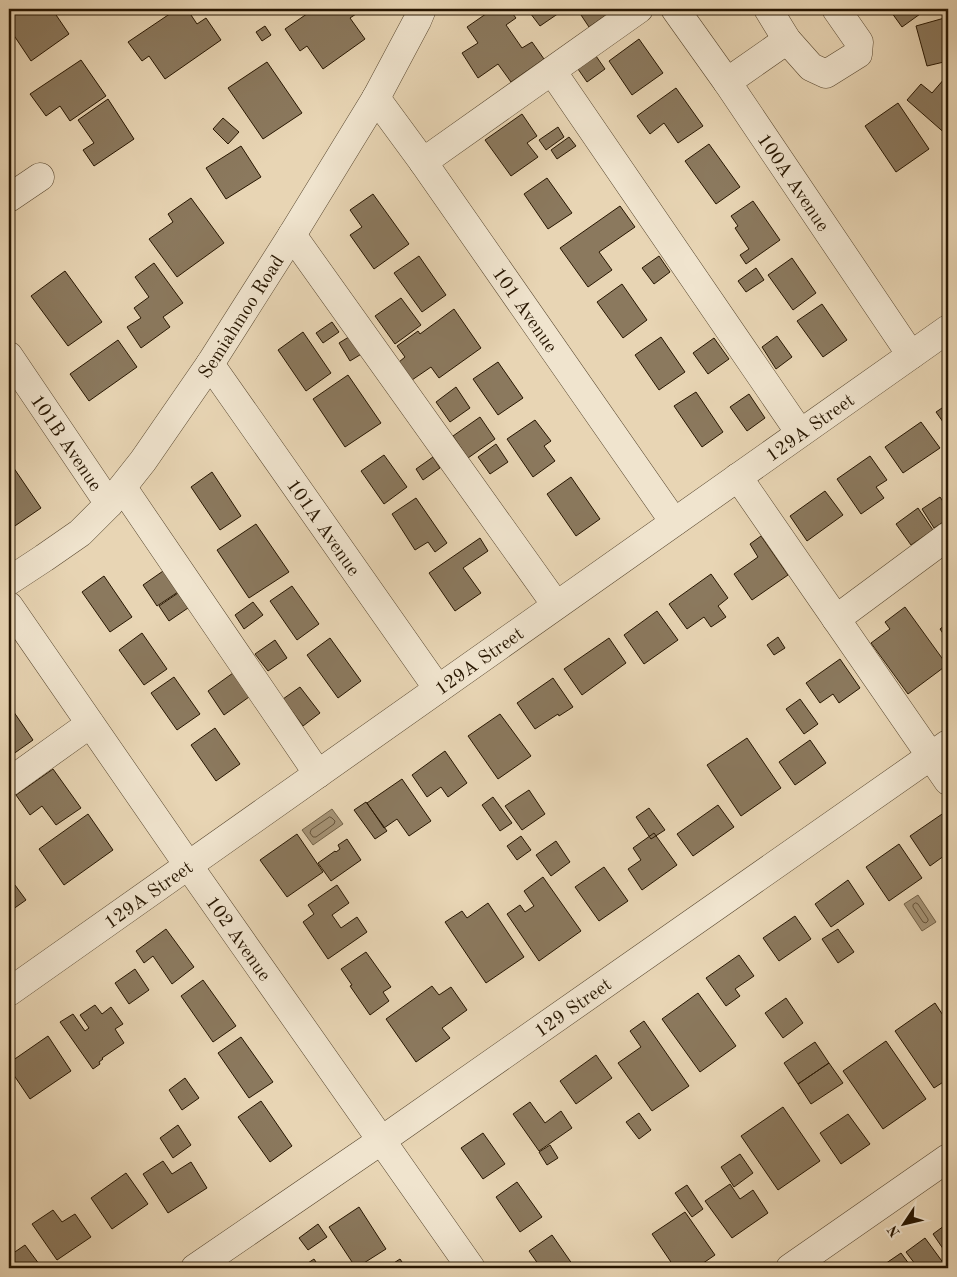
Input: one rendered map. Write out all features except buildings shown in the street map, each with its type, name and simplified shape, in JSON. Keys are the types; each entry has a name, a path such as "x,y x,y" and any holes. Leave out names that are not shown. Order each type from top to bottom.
{"street":[{"path":"423,162 639,9"},
{"name":"100A Avenue","path":"675,9 727,82 911,355"},
{"path":"768,9 787,40 811,67 826,74 858,54 859,42 836,9"},
{"name":"Semiahmoo Road","path":"9,581 80,533 116,496 143,461 210,364 376,98 415,13"},
{"path":"727,82 787,40"},
{"path":"552,70 800,433"},
{"name":"101 Avenue","path":"376,98 423,162 674,522"},
{"path":"9,198 40,177"},
{"path":"292,235 556,605"},
{"name":"129A Street","path":"9,992 948,329"},
{"name":"101B Avenue","path":"9,356 116,496 318,774"},
{"name":"101A Avenue","path":"210,364 438,689"},
{"path":"738,477 836,618 940,750 948,781"},
{"path":"836,618 948,536"},
{"name":"102 Avenue","path":"9,606 471,1268"},
{"path":"9,782 90,724"},
{"name":"129 Street","path":"195,1268 382,1140 940,750"},
{"path":"790,1268 948,1158"}],"water":[{"path":"332,809 343,824 313,845 302,830"},
{"path":"918,895 936,922 922,931 904,904"}]}
